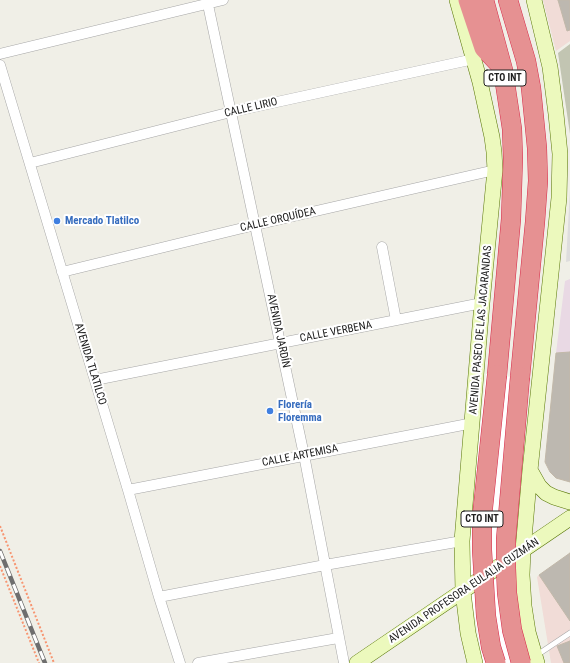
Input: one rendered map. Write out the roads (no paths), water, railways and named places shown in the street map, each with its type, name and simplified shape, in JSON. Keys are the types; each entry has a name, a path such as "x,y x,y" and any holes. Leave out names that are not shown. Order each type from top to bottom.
{"highway":[{"path":"468,0 484,48 504,70"},
{"name":"CTO INT","path":"484,0 504,70 512,129 514,158 511,219 482,517 482,550 486,616 491,647 496,663"},
{"name":"CTO INT","path":"508,0 526,62 531,88 537,148 538,181 535,222 506,539 507,592 512,630 531,661"},
{"path":"522,0 530,36 526,62"}],"main road":[{"name":"AVENIDA PASEO DE LAS JACARANDAS","path":"457,0 474,59 492,137 495,170 462,541 463,592 468,633 475,663"},
{"path":"531,661 524,606 522,576 523,550 537,401 559,198 560,154 550,67 534,0"},
{"path":"475,395 537,401"},
{"path":"530,470 539,486 546,492 554,497 570,502"},
{"name":"AVENIDA PROFESORA EULALIA GUZMÁN","path":"357,663 570,518"}],"street":[{"path":"0,54 207,2 223,0"},
{"name":"AVENIDA JARDÍN","path":"207,2 304,455 344,663"},
{"name":"CALLE LIRIO","path":"30,162 231,112 474,59"},
{"name":"AVENIDA TLATILCO","path":"0,65 180,663"},
{"name":"CALLE ORQUÍDEA","path":"62,272 255,225 495,170"},
{"path":"382,247 396,320"},
{"name":"CALLE VERBENA","path":"95,380 482,303"},
{"name":"CALLE ARTEMISA","path":"128,490 473,423"},
{"path":"159,597 325,565 462,541"},
{"path":"198,663 338,638"}],"lane":[{"path":"531,661 570,634"}],"railway":[{"path":"0,551 45,663"}],"place":[{"name":"Mercado Tlatilco","path":"57,221"},
{"name":"Florería Floremma","path":"270,411"}]}
